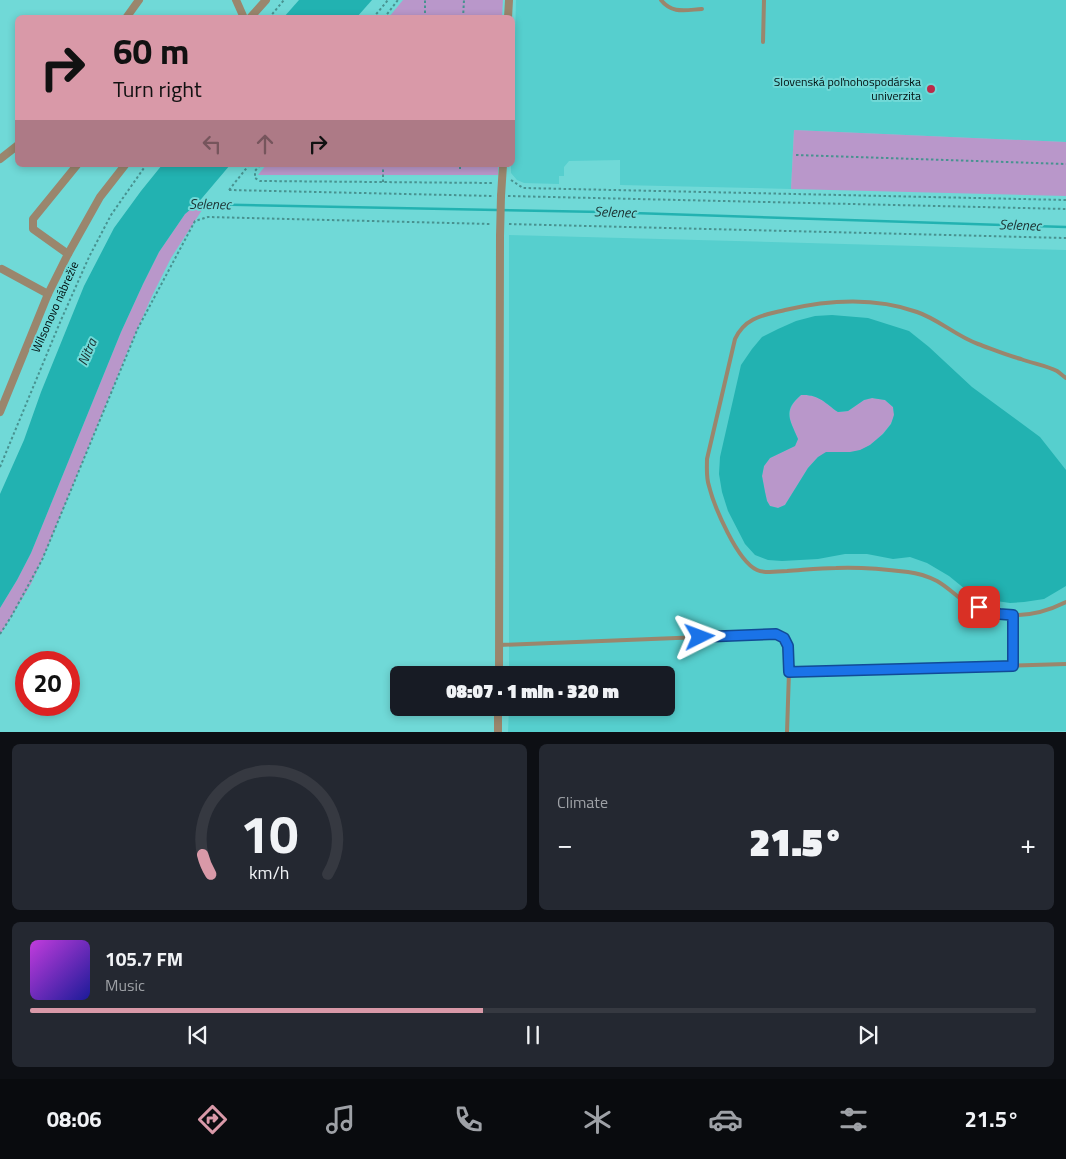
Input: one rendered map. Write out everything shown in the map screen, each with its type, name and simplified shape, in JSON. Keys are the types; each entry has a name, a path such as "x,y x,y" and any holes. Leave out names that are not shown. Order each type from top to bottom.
{"street":[{"path":"128,15 139,0"},
{"path":"236,0 243,15"},
{"path":"253,15 266,0"},
{"path":"508,15 509,0"},
{"path":"0,159 15,147"},
{"name":"Wilsonovo nábrežie","path":"68,254 33,228 32,219 75,167"},
{"name":"Wilsonovo nábrežie","path":"0,412 48,294 68,254 100,197 124,167"},
{"path":"499,666 500,236 503,167"},
{"name":"Wilsonovo nábrežie","path":"2,270 48,294"},
{"path":"498,716 498,732"}],"lane":[{"path":"660,0 666,6 675,10 702,9"},
{"path":"763,42 764,0"},
{"path":"1066,378 1057,371 975,343 918,312 896,306 832,302 783,310 759,316 739,330 735,339 707,459 708,484 727,532 746,561 756,570 769,572 836,568 910,572 936,581 962,599 999,614 1034,614 1055,608 1066,602"},
{"path":"1013,615 1013,666"},
{"path":"499,645 776,634 784,638 788,646 787,732"},
{"path":"789,672 1066,664"}],"path":[{"path":"272,15 284,0"},
{"path":"376,15 388,0"},
{"path":"386,15 398,0"},
{"path":"425,0 425,15"},
{"path":"464,0 464,15"},
{"path":"796,155 1066,164"},
{"name":"Wilsonovo nábrežie","path":"0,467 60,320 89,257 111,216 145,167"},
{"path":"247,167 229,190 1066,209"},
{"path":"258,167 255,171 255,178 260,181 495,182 502,175 523,188 1066,200"},
{"path":"383,167 383,182"},
{"path":"0,634 42,560 138,328 195,222 208,217 498,224"},
{"path":"508,224 1066,238"}],"shaded area":[{"path":"403,0 503,0 502,15 391,15"},
{"path":"516,0 1066,0 1066,142 794,130 791,189 620,185 620,160 569,161 564,167 564,176 559,176 559,184 524,183 517,180 511,173 511,167 515,167"},
{"path":"794,130 1066,142 1066,196 791,189"},
{"path":"264,167 498,167 498,175 258,175"},
{"path":"194,206 202,210 171,258 152,296 31,584 0,635 0,608 31,553 121,332 159,252 185,214"},
{"path":"509,235 1066,250 1066,731 508,732 509,716 675,716 675,666 509,666"},
{"path":"801,395 813,396 838,412 848,411 864,400 872,398 885,400 893,407 893,419 882,435 866,448 818,457 808,468 785,505 778,508 770,506 767,501 762,476 764,466 770,458 795,446 798,439 791,421 790,411 795,401"}],"water":[{"path":"299,0 372,0 359,15 286,15"},
{"name":"Nitra","path":"160,167 228,167 197,204 185,214 159,252 121,332 31,553 0,608 0,494 24,440 41,392 84,286 114,228"},
{"path":"832,315 868,318 909,331 972,387 1040,437 1066,470 1066,586 1044,599 1010,603 976,598 949,576 927,563 910,557 893,559 867,554 845,554 818,559 782,561 768,560 755,555 745,544 728,511 719,474 720,457 741,365 762,337 796,321 815,316","holes":["801,395 821,400 838,412 848,411 864,400 872,398 885,400 893,407 894,415 891,424 870,445 850,452 826,452 818,457 808,468 785,505 778,508 770,506 767,501 762,476 764,466 770,458 795,446 798,439 790,421 791,406"]}],"waterway":[{"name":"Selenec","path":"195,204 602,212 1066,227"}],"place":[{"name":"Slovenská poľnohospodárska univerzita","path":"931,89"}],"route":[{"path":"700,637 776,634 784,638 788,646 789,672 1013,666 1013,615 999,614 979,607"}]}
